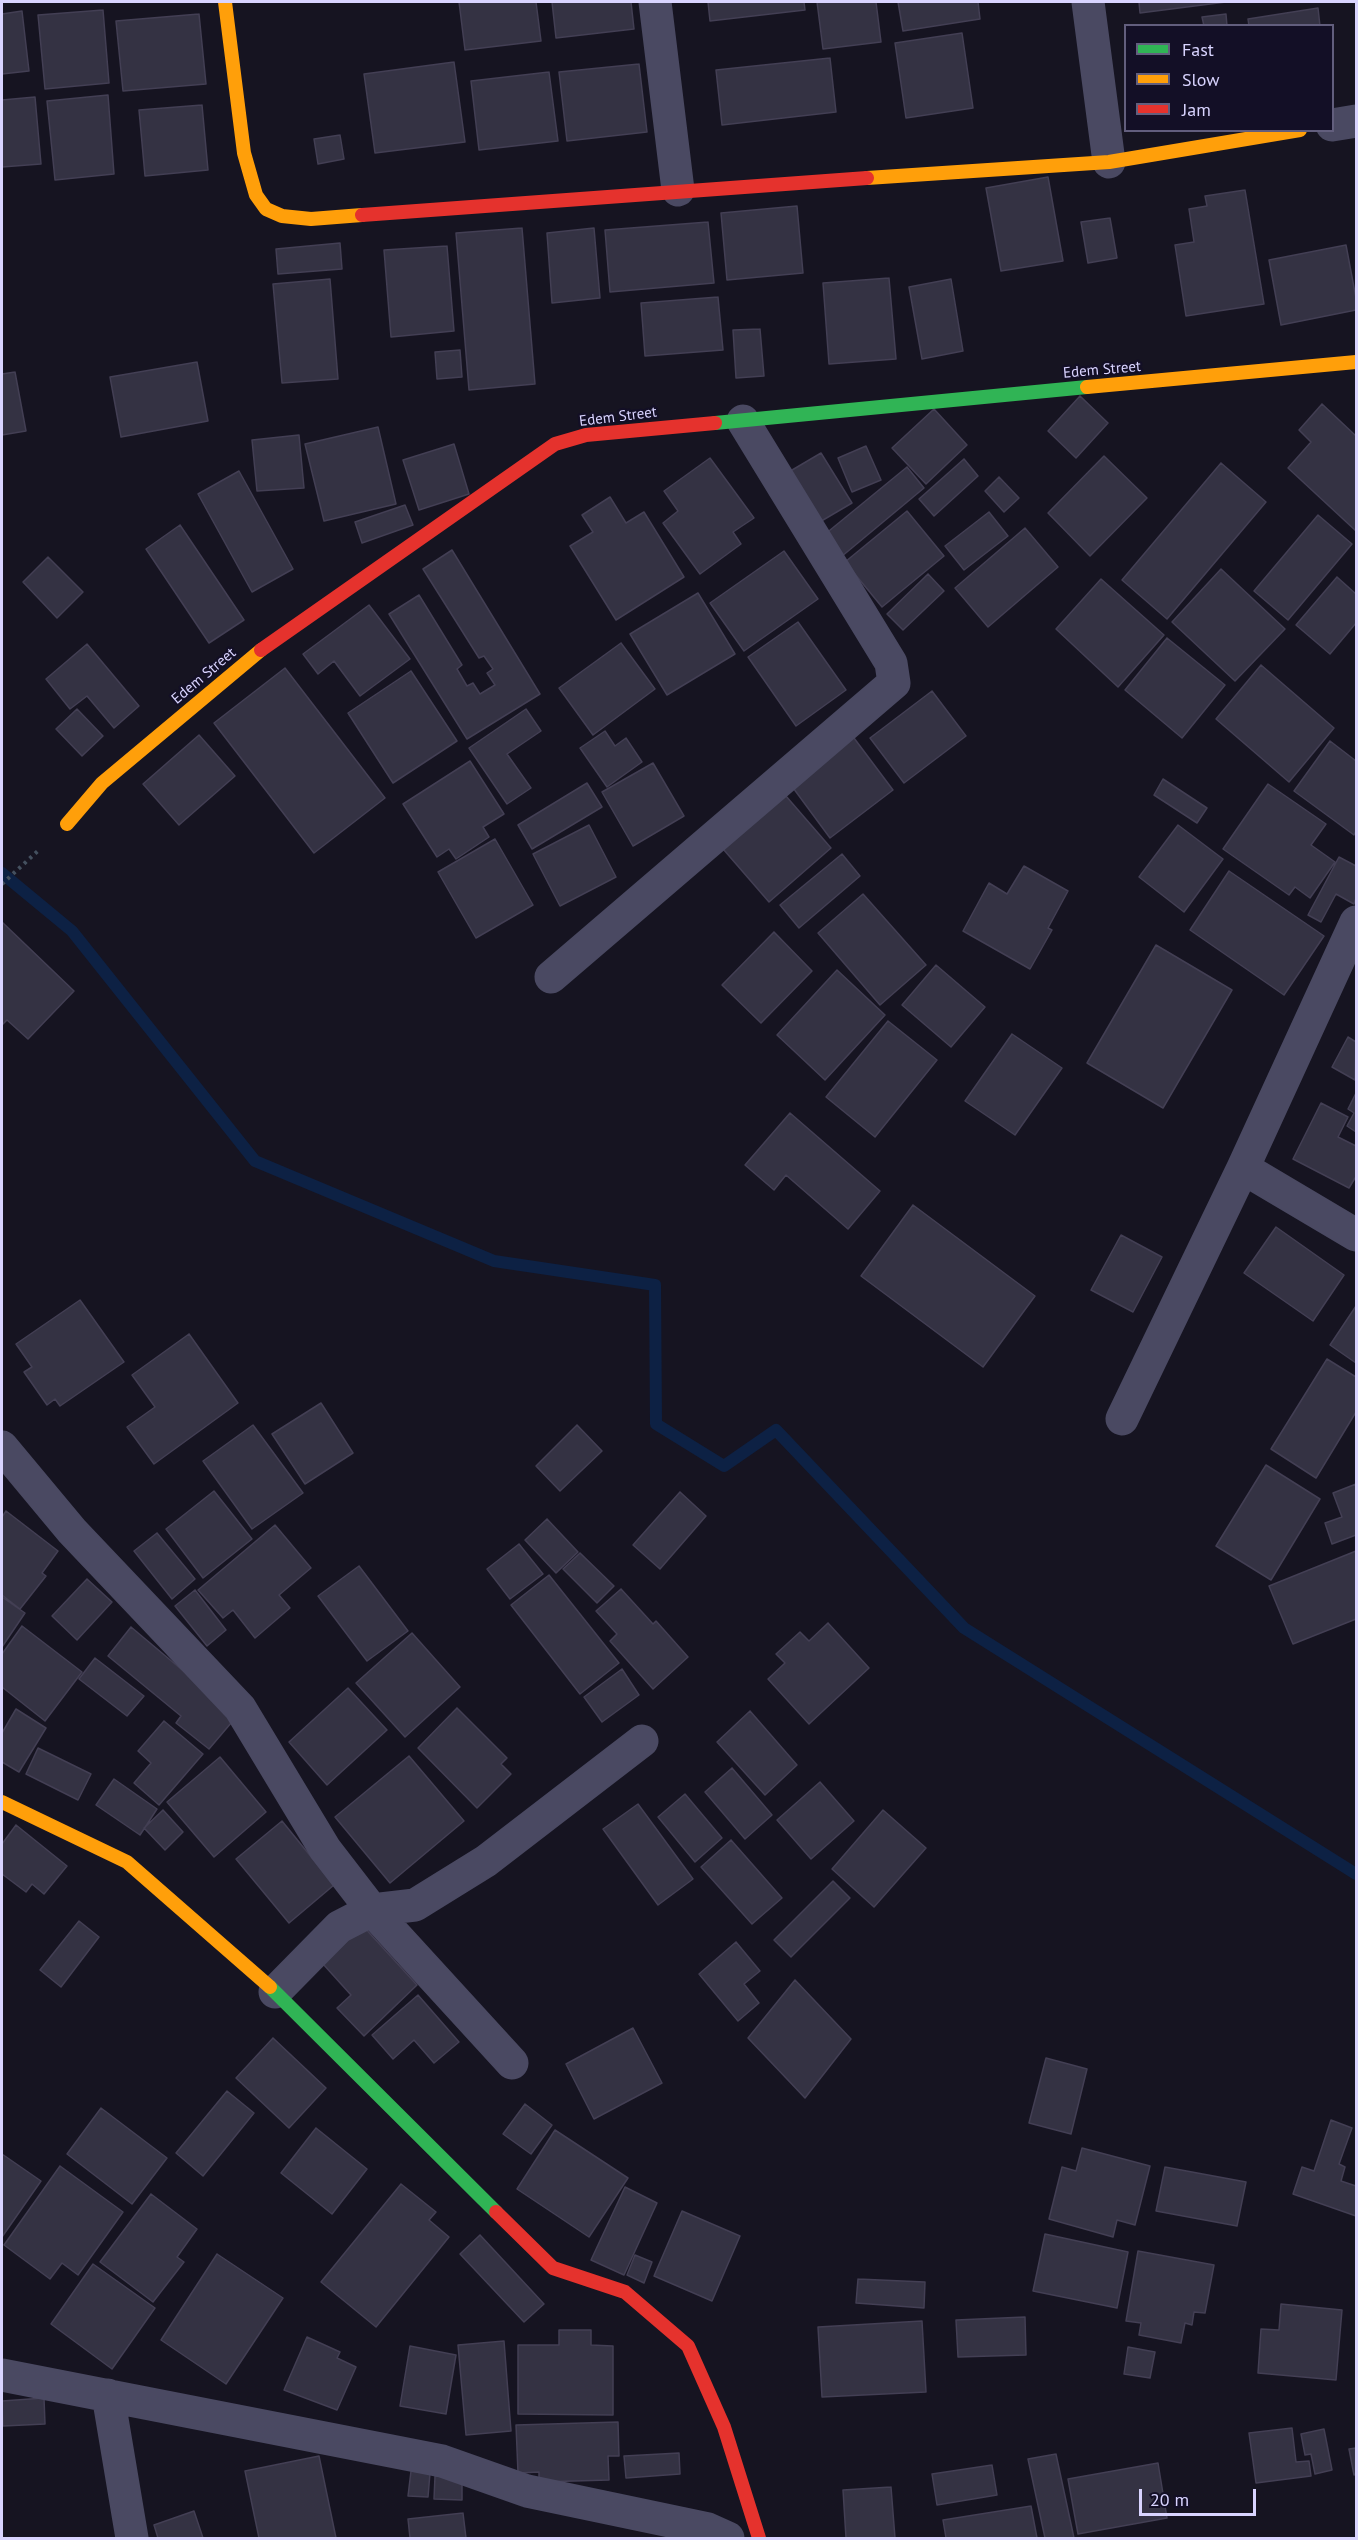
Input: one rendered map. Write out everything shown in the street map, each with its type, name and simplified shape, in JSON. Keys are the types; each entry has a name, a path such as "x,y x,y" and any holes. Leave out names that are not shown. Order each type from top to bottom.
{"street":[{"path":"225,2 244,153 256,195 266,209 282,216 311,219 678,190 1109,162 1288,132"},
{"path":"655,2 678,190"},
{"path":"1088,2 1109,162"},
{"path":"1334,125 1356,121"},
{"name":"Edem Street","path":"68,824 102,783 273,640 555,444 586,435 1356,362"},
{"path":"551,977 894,682 891,663 743,421"},
{"path":"1122,1419 1243,1168 1356,922"},
{"path":"1243,1168 1356,1235"},
{"path":"2,1447 72,1532 240,1708 325,1849 372,1910 512,2063"},
{"path":"275,1992 339,1927 372,1910 415,1905 486,1860 642,1741"},
{"path":"2,1802 127,1862 275,1992 553,2268 625,2292 688,2346 724,2427 759,2538"},
{"path":"2,2375 442,2461 527,2491 708,2529 728,2538"},
{"path":"108,2396 132,2538"}],"path":[{"path":"2,884 68,824"}],"building":[{"path":"459,2 536,2 541,41 465,50"},
{"path":"552,2 631,2 634,29 556,38"},
{"path":"708,2 804,2 805,10 710,21"},
{"path":"817,2 876,2 881,42 823,49"},
{"path":"898,2 978,2 980,19 903,31"},
{"path":"1139,2 1226,2 1140,13"},
{"path":"1318,8 1320,24 1249,24 1248,19"},
{"path":"103,10 109,83 45,89 38,15"},
{"path":"22,11 29,71 2,74 2,14"},
{"path":"199,14 206,84 123,91 116,21"},
{"path":"1226,14 1227,24 1204,24 1202,17"},
{"path":"962,33 973,108 906,118 895,43"},
{"path":"830,58 836,112 722,125 716,70"},
{"path":"454,62 465,142 375,153 364,74"},
{"path":"639,64 647,132 567,141 559,72"},
{"path":"549,72 558,141 479,150 471,81"},
{"path":"108,95 114,174 55,180 47,101"},
{"path":"35,97 41,164 2,167 2,100"},
{"path":"202,105 208,170 145,176 139,110"},
{"path":"340,135 344,159 318,164 314,139"},
{"path":"1048,177 1063,261 1001,271 986,188"},
{"path":"1245,190 1264,304 1186,316 1175,245 1194,242 1189,209 1207,206 1205,196"},
{"path":"797,206 803,273 727,280 721,213"},
{"path":"1110,218 1117,258 1088,263 1081,222"},
{"path":"708,222 714,283 610,292 605,230"},
{"path":"522,228 535,384 469,390 456,233"},
{"path":"594,228 600,298 552,303 547,233"},
{"path":"340,243 342,269 278,274 276,249"},
{"path":"1346,245 1356,298 1356,310 1281,325 1269,260"},
{"path":"447,246 454,331 391,337 384,250"},
{"path":"889,278 896,359 829,364 823,283"},
{"path":"330,279 338,379 282,383 273,284"},
{"path":"951,279 963,351 922,359 909,287"},
{"path":"718,297 723,350 645,356 641,303"},
{"path":"760,329 764,376 736,378 733,330"},
{"path":"460,350 462,377 437,379 435,352"},
{"path":"197,362 208,421 121,437 110,377"},
{"path":"15,372 26,431 2,435 2,374"},
{"path":"1080,396 1108,423 1076,458 1048,431"},
{"path":"1322,404 1356,436 1356,531 1288,468 1311,442 1299,430"},
{"path":"934,409 967,445 926,484 892,448"},
{"path":"378,427 396,504 324,521 305,444"},
{"path":"299,435 304,488 257,491 252,440"},
{"path":"454,444 469,494 419,510 403,460"},
{"path":"866,446 881,480 852,492 838,458"},
{"path":"821,453 852,503 818,523 787,473"},
{"path":"1104,456 1147,498 1090,556 1048,513"},
{"path":"710,458 754,518 733,532 741,544 700,574 663,523 678,511 664,491"},
{"path":"964,459 978,476 934,516 919,499"},
{"path":"1221,463 1266,502 1167,619 1122,580"},
{"path":"907,467 924,488 841,557 824,535"},
{"path":"239,471 293,569 252,592 198,494"},
{"path":"999,477 1019,498 1004,512 985,491"},
{"path":"610,497 626,523 644,512 684,577 616,620 570,546 593,532 582,515"},
{"path":"405,505 413,525 362,543 355,522"},
{"path":"907,511 944,556 882,607 845,562"},
{"path":"989,512 1008,536 964,570 945,546"},
{"path":"1318,515 1352,544 1288,620 1254,591"},
{"path":"180,525 244,620 209,643 146,549"},
{"path":"1025,528 1058,567 988,627 955,588"},
{"path":"452,550 540,694 467,739 389,614 419,595 462,665 457,669 467,686 473,683 480,694 495,685 487,673 493,669 484,656 479,658 423,569"},
{"path":"784,551 818,599 744,651 710,603"},
{"path":"48,557 83,592 57,618 23,582"},
{"path":"1221,569 1285,629 1235,681 1172,622"},
{"path":"928,574 944,591 903,630 887,614"},
{"path":"1337,577 1356,594 1356,623 1330,654 1296,625"},
{"path":"1101,579 1164,635 1118,687 1056,629"},
{"path":"698,593 735,654 667,695 630,634"},
{"path":"369,605 410,659 360,696 334,661 318,674 303,654"},
{"path":"798,622 846,690 796,726 748,657"},
{"path":"1167,638 1225,685 1182,738 1125,690"},
{"path":"621,643 655,689 593,735 559,688"},
{"path":"87,644 139,706 114,728 87,696 70,709 46,679"},
{"path":"1261,665 1334,728 1289,782 1216,719"},
{"path":"285,668 385,798 314,853 214,723"},
{"path":"411,671 457,741 393,783 348,713"},
{"path":"932,691 966,736 904,783 870,738"},
{"path":"77,709 103,736 82,756 56,729"},
{"path":"526,709 541,731 507,754 531,788 507,804 469,748"},
{"path":"605,731 615,746 626,738 642,762 607,787 580,748"},
{"path":"851,734 893,790 830,838 788,781"},
{"path":"199,735 235,776 179,825 143,784"},
{"path":"1330,741 1356,761 1356,831 1354,835 1294,791"},
{"path":"470,761 504,814 483,827 489,837 456,859 449,849 437,857 403,804"},
{"path":"653,763 684,816 633,846 602,792"},
{"path":"1163,779 1207,808 1197,823 1154,795"},
{"path":"587,783 602,807 532,849 518,825"},
{"path":"1268,784 1326,824 1311,845 1335,862 1310,898 1295,887 1289,895 1223,849"},
{"path":"779,788 831,848 769,902 717,842"},
{"path":"589,825 616,877 560,906 533,854"},
{"path":"1178,825 1223,859 1184,912 1139,877"},
{"path":"495,839 533,905 476,938 438,872"},
{"path":"842,854 860,876 799,928 780,905"},
{"path":"1339,857 1356,866 1356,898 1354,904 1336,894 1321,922 1308,915"},
{"path":"1024,866 1068,891 1048,928 1052,930 1030,969 963,931 989,883 1007,894"},
{"path":"1229,871 1324,936 1284,995 1190,930"},
{"path":"863,894 926,965 880,1005 818,933"},
{"path":"2,922 74,991 28,1039 7,1020 2,1025"},
{"path":"774,932 812,971 761,1023 722,985"},
{"path":"1156,945 1232,990 1163,1108 1087,1063"},
{"path":"936,965 985,1007 951,1047 902,1005"},
{"path":"837,970 885,1015 825,1080 777,1035"},
{"path":"888,1021 937,1060 875,1137 826,1097"},
{"path":"1012,1034 1062,1068 1015,1135 965,1101"},
{"path":"1348,1037 1356,1042 1355,1080 1332,1067"},
{"path":"1356,1093 1356,1132 1347,1126 1354,1113 1348,1109"},
{"path":"1321,1103 1348,1117 1338,1137 1356,1146 1356,1179 1349,1188 1293,1159"},
{"path":"790,1113 880,1191 848,1229 786,1175 774,1190 745,1165"},
{"path":"913,1205 1035,1296 983,1367 861,1276"},
{"path":"1276,1227 1344,1275 1313,1321 1244,1273"},
{"path":"1121,1235 1162,1257 1133,1312 1091,1290"},
{"path":"80,1300 124,1362 60,1406 55,1399 47,1405 24,1372 32,1367 16,1344"},
{"path":"1356,1306 1356,1363 1330,1345"},
{"path":"189,1334 238,1403 154,1464 127,1427 155,1407 132,1375"},
{"path":"1327,1359 1356,1377 1356,1412 1316,1478 1271,1449"},
{"path":"321,1403 353,1453 305,1484 272,1434"},
{"path":"253,1425 303,1493 252,1529 203,1461"},
{"path":"577,1425 602,1451 560,1491 536,1466"},
{"path":"1266,1465 1320,1499 1271,1580 1216,1546"},
{"path":"1356,1484 1356,1535 1332,1544 1325,1523 1342,1517 1333,1493"},
{"path":"214,1491 252,1539 203,1578 166,1529"},
{"path":"680,1492 706,1516 660,1569 633,1545"},
{"path":"6,1511 58,1551 42,1573 46,1576 20,1609 2,1595 2,1517"},
{"path":"547,1519 578,1552 556,1573 525,1540"},
{"path":"275,1525 311,1568 279,1595 290,1608 255,1638 233,1610 223,1618 198,1590"},
{"path":"157,1533 195,1579 172,1599 134,1551"},
{"path":"519,1544 543,1574 510,1599 487,1569"},
{"path":"1356,1551 1356,1619 1293,1644 1269,1586"},
{"path":"580,1553 614,1586 597,1603 563,1569"},
{"path":"359,1566 408,1631 367,1661 318,1596"},
{"path":"549,1575 619,1663 580,1694 511,1605"},
{"path":"87,1579 112,1602 77,1640 52,1616"},
{"path":"621,1589 653,1624 656,1621 688,1657 653,1689 610,1641 617,1634 596,1611"},
{"path":"195,1590 226,1630 207,1646 175,1606"},
{"path":"2,1597 25,1613 2,1647"},
{"path":"828,1623 869,1668 809,1724 768,1679 785,1663 776,1654 800,1632 809,1641"},
{"path":"22,1626 82,1672 45,1721 2,1687 2,1654"},
{"path":"131,1627 237,1716 209,1749 176,1723 181,1716 108,1656"},
{"path":"412,1633 460,1687 405,1737 356,1683"},
{"path":"95,1658 144,1696 127,1716 79,1679"},
{"path":"622,1669 639,1695 602,1722 584,1697"},
{"path":"348,1688 387,1730 327,1785 289,1742"},
{"path":"457,1708 507,1758 501,1764 511,1774 477,1808 418,1748"},
{"path":"16,1709 46,1728 19,1772 2,1762 2,1733"},
{"path":"750,1711 797,1765 765,1795 717,1742"},
{"path":"164,1721 203,1754 159,1805 134,1783 151,1763 138,1751"},
{"path":"38,1748 91,1774 78,1800 26,1774"},
{"path":"409,1756 464,1821 390,1883 335,1817"},
{"path":"220,1757 266,1812 214,1857 167,1802"},
{"path":"732,1768 772,1815 745,1839 705,1792"},
{"path":"114,1779 157,1809 140,1835 96,1805"},
{"path":"820,1782 854,1821 811,1859 777,1820"},
{"path":"685,1794 722,1838 695,1862 658,1817"},
{"path":"638,1804 693,1879 658,1905 603,1829"},
{"path":"163,1810 183,1832 165,1850 144,1828"},
{"path":"883,1810 926,1848 874,1907 832,1869"},
{"path":"282,1821 334,1885 289,1923 236,1859"},
{"path":"16,1825 67,1866 44,1894 32,1884 26,1892 2,1874 2,1844"},
{"path":"731,1840 782,1898 752,1924 701,1867"},
{"path":"833,1881 850,1898 791,1957 774,1940"},
{"path":"79,1921 99,1937 61,1987 40,1970"},
{"path":"363,1926 417,1985 364,2036 337,2008 351,1995 323,1964"},
{"path":"736,1942 760,1971 744,1984 759,2003 738,2021 699,1974"},
{"path":"795,1980 851,2039 805,2098 748,2038"},
{"path":"418,1995 459,2042 434,2063 414,2040 393,2059 372,2035"},
{"path":"633,2028 662,2083 594,2119 566,2064"},
{"path":"273,2038 326,2088 289,2128 236,2078"},
{"path":"1046,2058 1087,2069 1071,2134 1029,2123"},
{"path":"227,2091 254,2113 203,2176 176,2153"},
{"path":"525,2104 552,2125 531,2154 503,2134"},
{"path":"101,2108 167,2158 132,2204 67,2154"},
{"path":"1331,2120 1352,2128 1339,2164 1345,2167 1341,2181 1356,2186 1356,2216 1293,2194 1302,2167 1314,2171"},
{"path":"316,2128 367,2169 332,2214 281,2173"},
{"path":"555,2130 628,2178 589,2237 517,2189"},
{"path":"1082,2148 1150,2166 1135,2225 1117,2220 1113,2237 1049,2219 1062,2167 1076,2171"},
{"path":"2,2154 41,2181 2,2237"},
{"path":"60,2166 123,2212 78,2275 62,2263 50,2279 4,2245"},
{"path":"1165,2167 1246,2182 1237,2226 1156,2211"},
{"path":"401,2184 436,2212 429,2220 449,2237 376,2327 321,2282"},
{"path":"625,2187 657,2203 624,2275 591,2260"},
{"path":"151,2194 197,2229 177,2257 184,2262 153,2302 100,2262"},
{"path":"682,2211 740,2236 712,2301 654,2276"},
{"path":"1045,2234 1128,2252 1117,2308 1033,2291"},
{"path":"480,2235 544,2304 524,2322 460,2254"},
{"path":"1138,2251 1214,2265 1205,2313 1194,2312 1192,2325 1185,2323 1181,2343 1139,2335 1141,2323 1126,2321"},
{"path":"217,2254 283,2298 226,2384 161,2340"},
{"path":"635,2255 652,2262 644,2283 627,2275"},
{"path":"93,2264 155,2308 112,2369 51,2324"},
{"path":"858,2279 925,2282 924,2308 856,2303"},
{"path":"1281,2304 1342,2310 1336,2380 1258,2373 1261,2329 1279,2330"},
{"path":"1025,2317 1026,2355 958,2357 956,2320"},
{"path":"922,2321 926,2392 822,2397 818,2327"},
{"path":"559,2330 591,2330 591,2345 613,2346 613,2415 518,2414 518,2345 559,2345"},
{"path":"307,2337 340,2352 337,2358 356,2367 337,2410 284,2390"},
{"path":"504,2341 511,2431 466,2435 458,2345"},
{"path":"410,2346 456,2355 446,2414 400,2406"},
{"path":"1128,2347 1155,2352 1150,2378 1124,2374"},
{"path":"44,2398 45,2424 3,2426 2,2401"},
{"path":"618,2422 619,2456 608,2456 609,2480 539,2482 539,2472 518,2473 516,2425"},
{"path":"1292,2428 1296,2462 1309,2461 1311,2476 1256,2483 1249,2433"},
{"path":"1324,2429 1332,2470 1315,2474 1311,2454 1305,2455 1301,2434"},
{"path":"1356,2448 1356,2474 1354,2475 1349,2449"},
{"path":"679,2453 680,2474 626,2478 624,2456"},
{"path":"1056,2454 1074,2538 1045,2538 1028,2459"},
{"path":"319,2456 336,2538 259,2538 245,2471"},
{"path":"1158,2463 1167,2518 1078,2534 1068,2479"},
{"path":"992,2465 997,2495 937,2505 932,2474"},
{"path":"411,2471 430,2473 428,2497 408,2496"},
{"path":"435,2476 462,2477 462,2500 434,2499"},
{"path":"891,2487 895,2538 846,2538 843,2490"},
{"path":"1031,2506 1037,2538 946,2538 943,2520"},
{"path":"194,2511 203,2538 158,2538 154,2525"},
{"path":"463,2513 466,2538 410,2538 408,2519"}],"waterway":[{"path":"2,873 72,931 255,1161 494,1261 655,1285 656,1424 724,1466 776,1430 964,1628 1356,1874"}],"traffic: fast":[{"path":"715,423 1087,387"},
{"path":"270,1987 496,2212"}],"traffic: slow":[{"path":"225,2 244,153 256,195 266,209 282,216 311,219 362,215"},
{"path":"867,178 1109,162 1288,132"},
{"path":"1087,387 1356,362"},
{"path":"67,824 102,783 261,650"},
{"path":"2,1802 127,1862 270,1987"}],"traffic: jam":[{"path":"362,215 867,178"},
{"path":"261,650 555,444 586,435 715,423"},
{"path":"496,2212 553,2268 625,2292 688,2346 724,2427 759,2538"}]}
